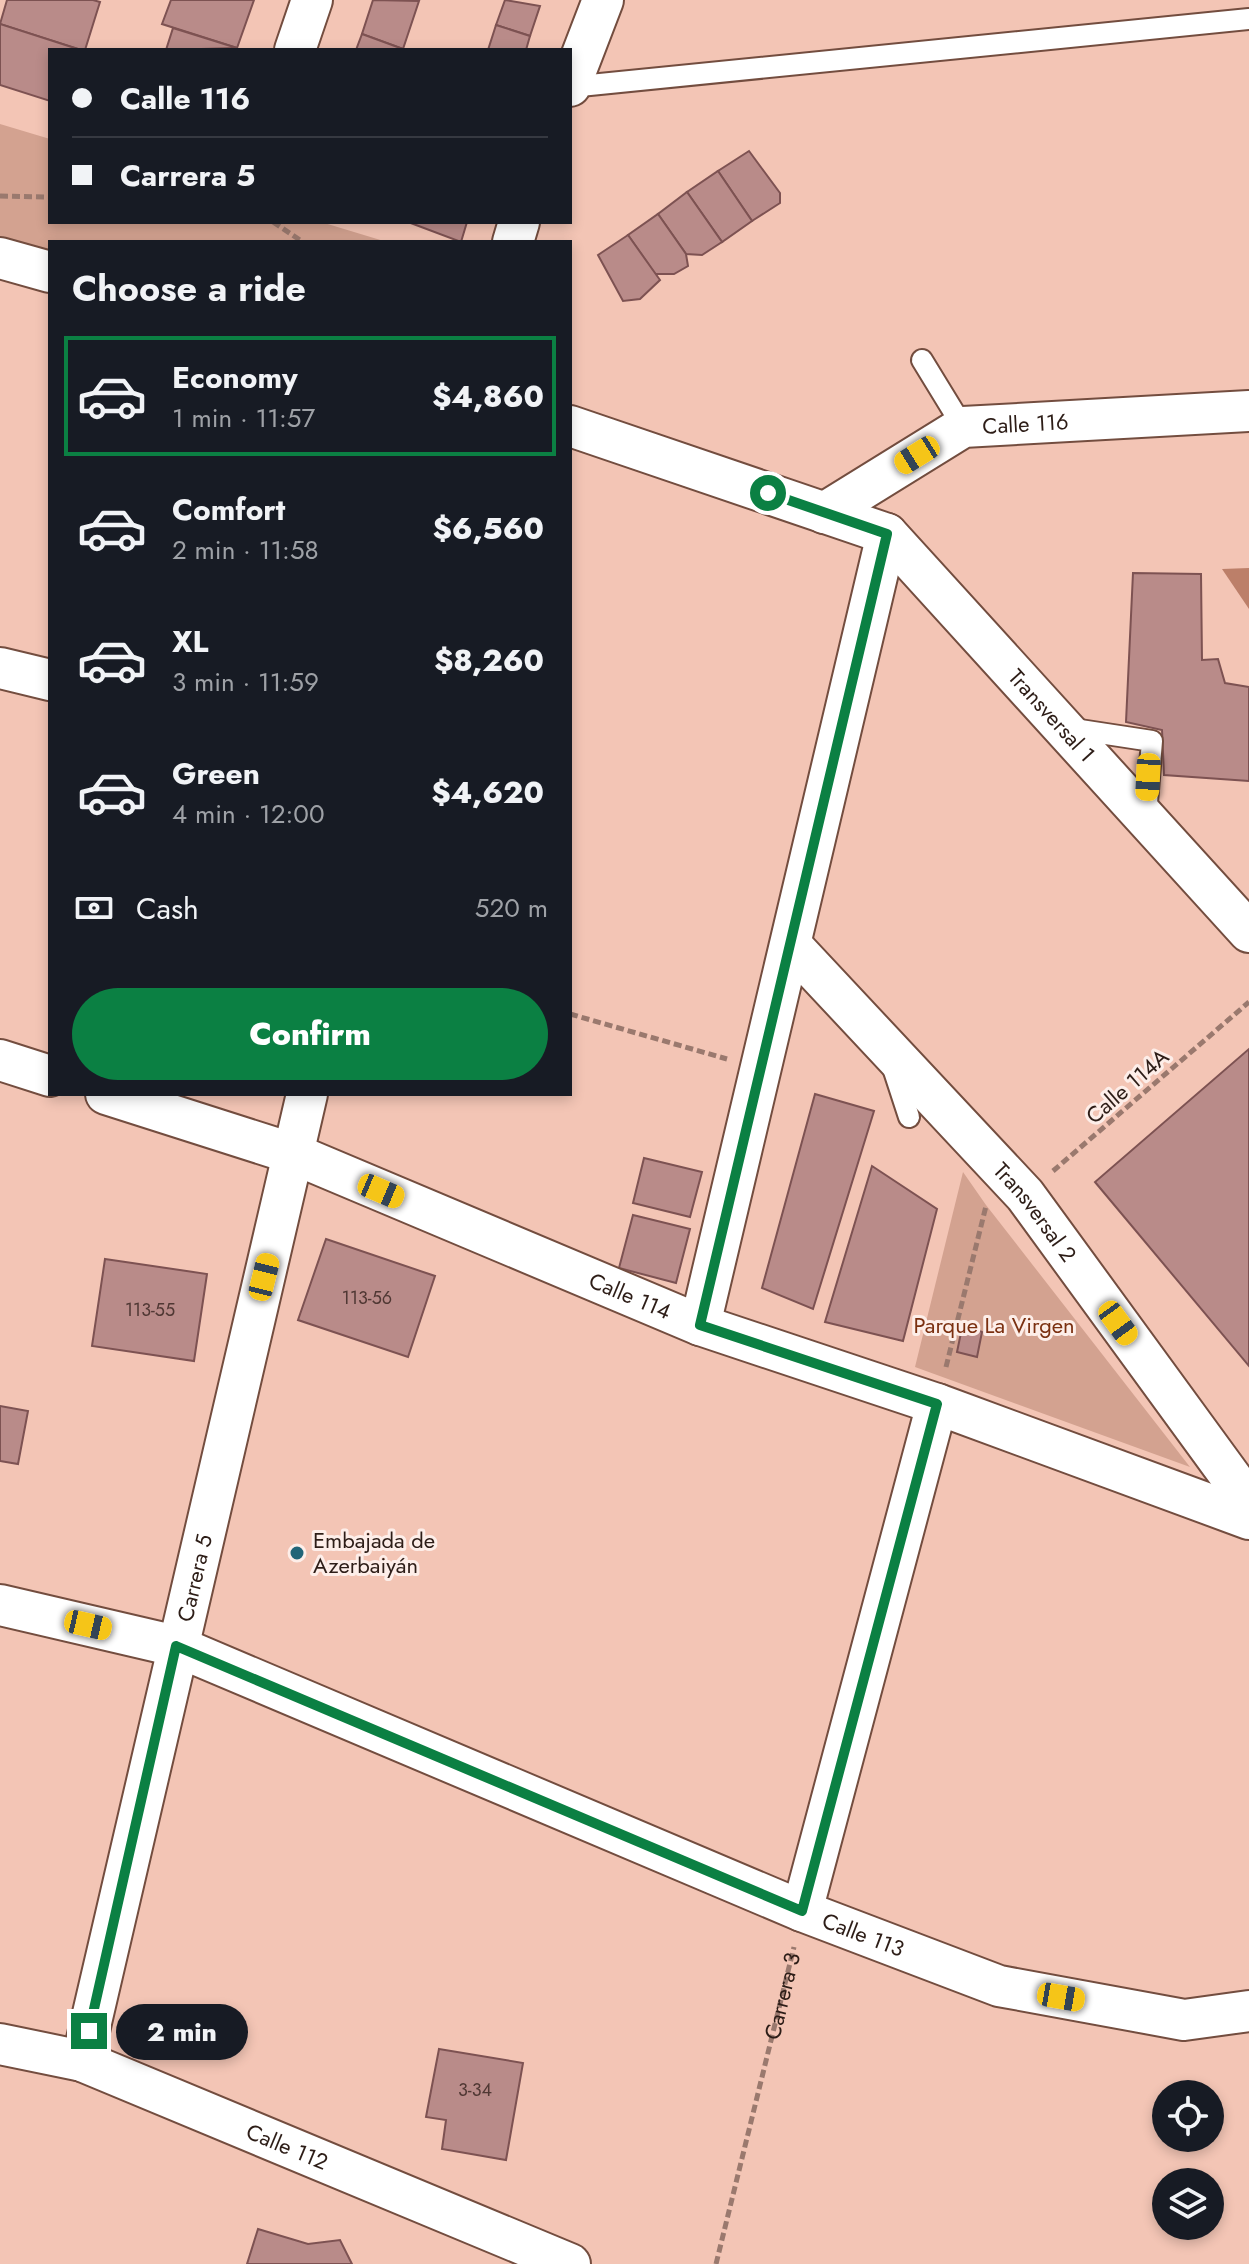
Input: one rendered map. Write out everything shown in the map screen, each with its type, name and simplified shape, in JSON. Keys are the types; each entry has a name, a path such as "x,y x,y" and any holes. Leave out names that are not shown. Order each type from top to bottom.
{"street":[{"path":"296,48 312,0"},
{"path":"572,81 603,0"},
{"path":"0,258 48,271"},
{"name":"Calle 116","path":"824,513 963,427 1249,411"},
{"path":"572,427 887,534 700,1325"},
{"name":"Transversal 1","path":"887,534 1249,932"},
{"path":"0,668 48,680"},
{"name":"Transversal 2","path":"791,945 1025,1195 1249,1502"},
{"path":"0,1060 48,1075"},
{"name":"Calle 114","path":"112,1096 294,1154 700,1325 937,1404 1249,1519"},
{"name":"Carrera 5","path":"82,2061 176,1646 307,1096"},
{"path":"802,1911 937,1404"},
{"name":"Calle 113","path":"0,1605 176,1646 802,1911 999,1986 1184,2020 1249,2011"},
{"name":"Calle 112","path":"0,2044 82,2061 570,2264"}],"lane":[{"path":"572,86 1249,19"},
{"path":"922,360 963,427"},
{"path":"1063,727 1152,741 1146,819"},
{"path":"886,1045 909,1117"}],"path":[{"path":"0,196 48,197"},
{"path":"276,224 300,240"},
{"name":"Calle 114A","path":"1025,1195 1249,1002"},
{"path":"572,1015 761,1069"},
{"path":"937,1404 986,1205 1025,1195"},
{"name":"Carrera 3","path":"716,2264 802,1911"}],"green space":[{"path":"0,124 48,138 48,224 328,224 380,240 48,240 48,255 0,240"},
{"name":"Parque La Virgen","path":"963,1172 986,1205 1190,1467 915,1367"}],"shaded area":[{"path":"1249,568 1249,609 1222,569"}],"building":[{"path":"7,0 100,2 86,48 75,48 0,24"},
{"path":"171,0 254,0 237,48 162,24"},
{"path":"373,0 419,1 403,48 362,34"},
{"path":"505,0 540,6 530,36 496,25"},
{"path":"0,24 75,48 48,48 48,100 0,85"},
{"path":"496,25 530,36 527,48 489,48"},
{"path":"173,28 237,48 167,48"},
{"path":"362,34 400,48 357,48"},
{"path":"749,151 780,193 780,203 752,221 718,171"},
{"path":"718,171 752,221 722,242 687,192"},
{"path":"687,192 722,242 702,255 686,254 658,214"},
{"path":"658,214 686,254 688,266 674,274 655,274 628,235"},
{"path":"413,224 466,224 462,240"},
{"path":"628,235 660,280 640,299 623,301 598,255"},
{"path":"1133,573 1201,574 1202,660 1218,659 1225,683 1249,687 1249,781 1164,775 1162,730 1126,722"},
{"path":"1249,1049 1249,1366 1095,1182"},
{"path":"815,1094 874,1111 813,1309 762,1288"},
{"path":"644,1158 702,1172 690,1217 633,1203"},
{"path":"872,1166 937,1209 903,1341 825,1322"},
{"path":"633,1215 690,1229 676,1283 619,1268"},
{"path":"326,1239 435,1276 408,1357 298,1320"},
{"path":"105,1259 207,1274 194,1361 92,1346"},
{"path":"963,1323 982,1332 977,1357 957,1352"},
{"path":"0,1406 28,1411 18,1464 0,1461"},
{"path":"439,2049 523,2063 506,2160 442,2149 446,2120 426,2117"},
{"path":"258,2229 308,2244 340,2240 352,2264 247,2264"}],"place":[{"name":"Embajada de Azerbaiyán","path":"297,1553"}],"route":[{"path":"89,2031 176,1646 802,1911 937,1404 700,1325 887,534 768,493"}]}
